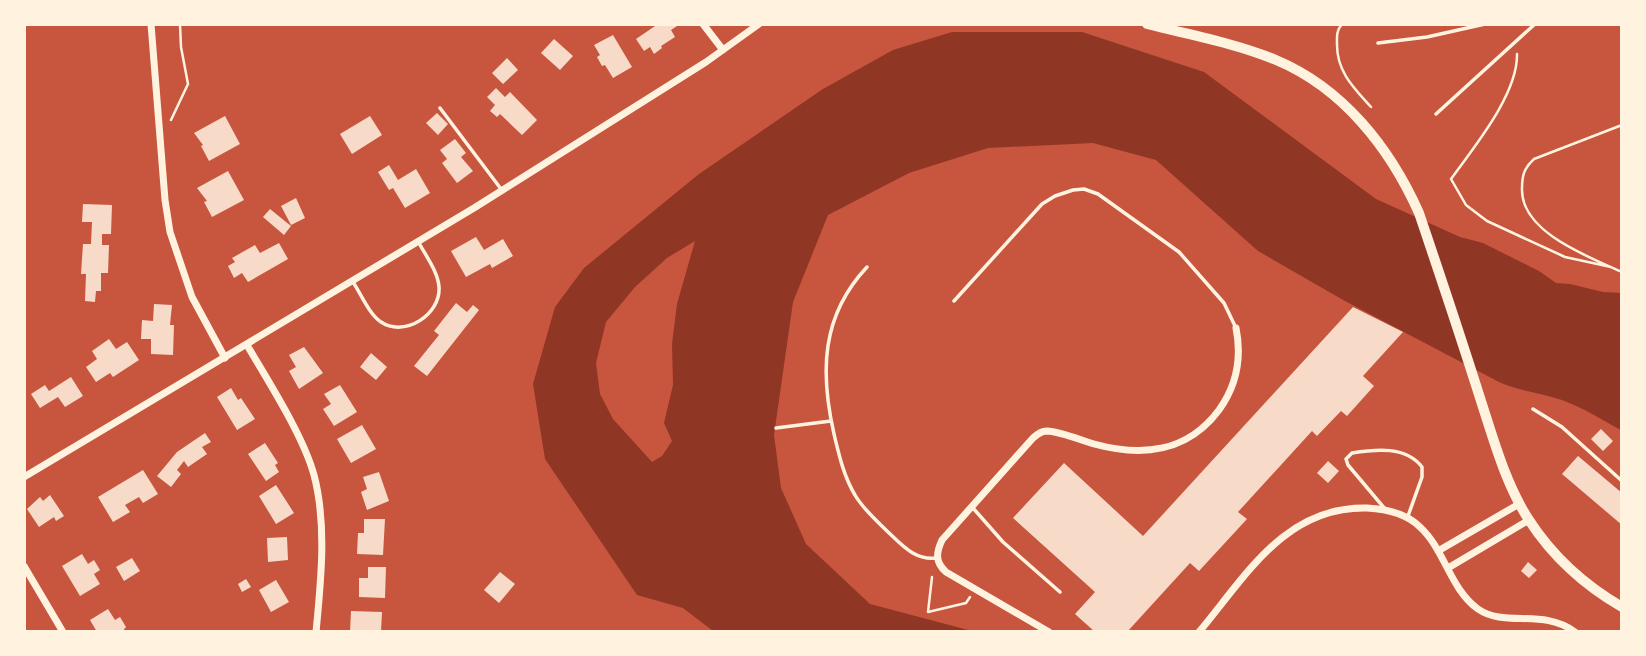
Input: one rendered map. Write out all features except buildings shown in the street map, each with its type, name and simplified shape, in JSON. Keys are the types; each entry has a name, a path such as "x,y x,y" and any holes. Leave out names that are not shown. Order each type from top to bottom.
{"main road":[{"path":"1147,24 1248,50 1293,68 1347,107 1372,134 1390,159 1419,213 1486,414 1524,512 1551,550 1575,575 1622,607"}],"street":[{"path":"151,24 170,232 192,297 225,358"},
{"path":"703,24 723,50"},
{"path":"24,477 502,191 760,24"},
{"path":"1049,632 946,572 937,558 943,538 1041,432 1138,452 1168,446 1192,436 1214,416 1231,389 1239,355 1236,328"},
{"path":"247,345 314,474 319,508 321,561 316,632"},
{"path":"1199,632 1268,549 1294,527 1336,510 1358,508 1386,510 1407,517 1420,527 1466,597 1482,611 1496,616 1550,619 1575,632"},
{"path":"1438,551 1524,512"},
{"path":"1448,568 1524,512"},
{"path":"24,566 63,632"}],"lane":[{"path":"1378,43 1427,37 1485,24"},
{"path":"1436,114 1535,24"},
{"path":"440,108 502,191"},
{"path":"954,301 1042,204 1061,194 1084,189 1098,194 1176,249 1224,303 1236,328"},
{"path":"353,282 381,322 392,326 405,326 426,318 433,310 439,291 438,281 419,242"},
{"path":"867,268 846,294 830,333 826,368 831,421 843,469 860,503 908,551 925,559 937,558"},
{"path":"1533,409 1562,427 1622,481"},
{"path":"776,428 831,421"},
{"path":"1386,510 1348,465 1346,459 1352,453 1395,451 1416,459 1422,467 1422,477 1407,517"},
{"path":"971,506 1003,542 1060,592"}],"path":[{"path":"168,122 188,84 180,24"},
{"path":"1342,24 1337,30 1337,57 1342,71 1371,107"},
{"path":"1513,44 1517,50 1516,67 1503,99 1482,139 1451,179 1466,205 1481,217 1565,257 1611,267"},
{"path":"1622,125 1534,159 1522,178 1521,194 1525,205 1541,227 1574,249 1622,272"},
{"path":"932,577 929,612 966,603 975,589"}],"shaded area":[{"path":"952,32 1082,32 1204,72 1376,199 1460,237 1483,243 1539,271 1556,283 1621,293 1621,430 1570,403 1499,382 1345,301 1258,251 1156,160 1093,143 988,148 909,173 828,215 793,302 774,435 781,488 806,544 870,604 972,631 713,631 683,608 637,595 545,459 533,384 555,307 584,268 699,174 823,89 893,50","holes":["695,241 677,304 672,344 673,385 664,423 672,441 662,456 652,462 613,419 600,394 596,363 606,322 635,287 667,258"]}]}
